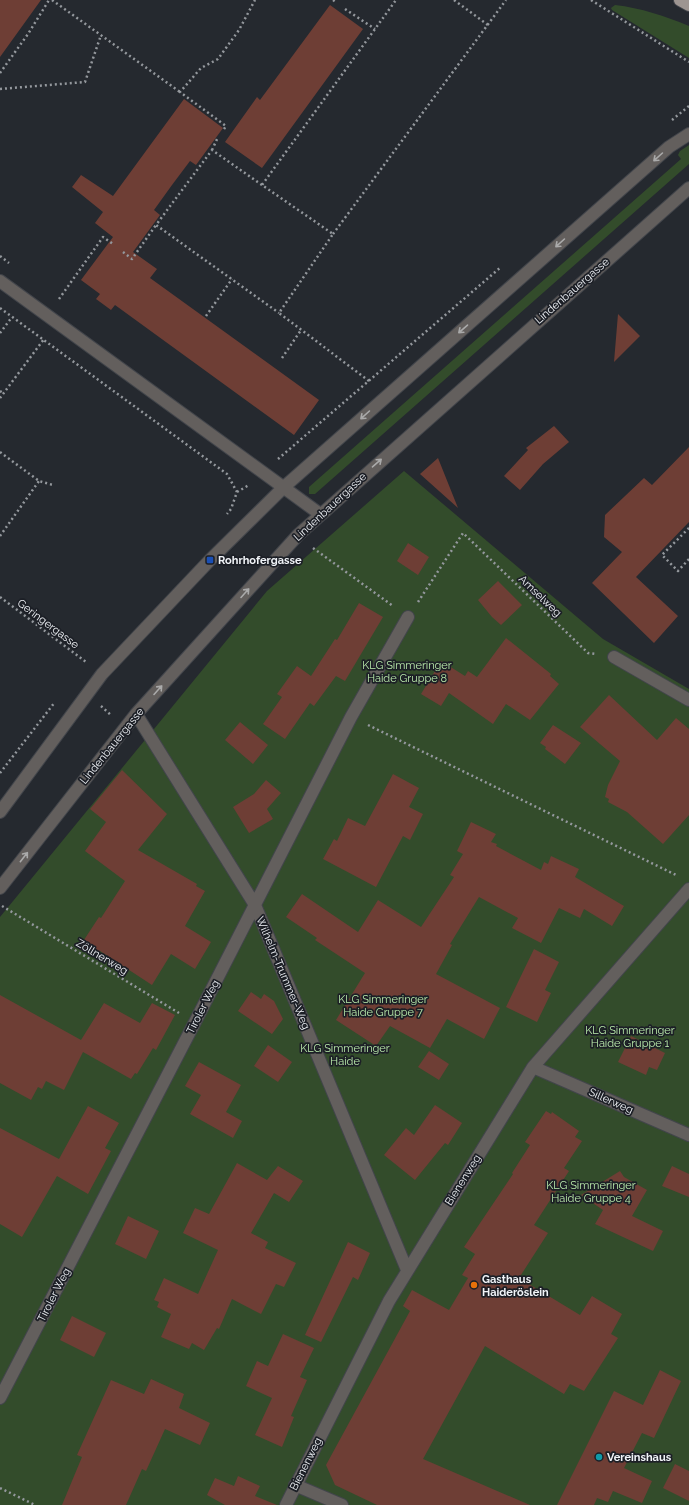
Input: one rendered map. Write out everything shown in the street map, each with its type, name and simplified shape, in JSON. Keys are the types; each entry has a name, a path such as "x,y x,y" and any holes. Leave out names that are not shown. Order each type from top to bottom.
{"main road":[{"path":"680,0 689,5"}],"street":[{"path":"0,812 102,674 210,560 284,487 669,147 689,134"},
{"name":"Lindenbauergasse","path":"0,888 136,714 298,534 689,188"},
{"path":"0,281 320,514"},
{"name":"Tiroler Weg","path":"0,1398 351,717 408,617"},
{"path":"614,657 689,700"},
{"name":"Wilhelm-Trummer-Weg","path":"136,714 255,905 407,1270"},
{"name":"Bienenweg","path":"286,1505 389,1301 533,1067 689,889"},
{"name":"Sillerweg","path":"533,1067 689,1135"},
{"path":"295,1485 342,1505"}],"path":[{"path":"0,73 28,34 49,0"},
{"path":"52,0 226,126 224,129"},
{"path":"180,92 201,68 218,59 239,30 255,0"},
{"path":"262,185 396,0"},
{"path":"454,0 488,25"},
{"path":"279,314 333,234 506,0"},
{"path":"591,0 689,62"},
{"path":"345,9 375,29"},
{"path":"0,89 85,82 101,35"},
{"path":"671,121 689,106"},
{"path":"123,252 132,259 212,150 218,137"},
{"path":"212,150 333,234"},
{"path":"156,225 232,279 369,381"},
{"path":"59,299 103,237 113,244"},
{"path":"0,256 11,264"},
{"path":"276,461 502,266"},
{"path":"206,316 232,279"},
{"path":"54,295 66,303"},
{"path":"0,308 227,474 237,492 231,509 226,515"},
{"path":"0,333 12,317"},
{"path":"282,358 301,330"},
{"path":"0,398 44,339"},
{"path":"0,452 39,482 53,485"},
{"path":"0,536 39,482"},
{"path":"689,528 662,555 678,571 689,559"},
{"name":"Amselweg","path":"408,617 463,533 588,653 614,657"},
{"path":"315,549 408,617"},
{"name":"Geringergasse","path":"0,597 86,662"},
{"path":"81,668 91,657"},
{"path":"0,773 58,699"},
{"path":"351,717 682,878"},
{"name":"Zöllnerweg","path":"0,905 195,1022"},
{"path":"0,1488 35,1505"}],"green space":[{"path":"615,5 653,13 689,26 689,58 612,10 611,8"},
{"path":"689,145 689,164 315,494 309,494 309,487 681,159 678,155 680,151"},
{"name":"KLG Simmeringer Haide","path":"404,471 603,639 689,689 689,1505 0,1505 0,917 267,591"}],"building":[{"path":"0,0 41,0 0,57"},
{"path":"330,5 363,29 262,168 225,142 257,97 260,100"},
{"path":"184,99 223,128 196,165 190,161 172,185 154,210 160,215 133,252 157,269 150,278 319,400 294,435 115,305 111,310 96,299 100,294 81,280 113,237 95,223 103,212 72,187 81,175 113,196"},
{"path":"618,314 640,336 614,362"},
{"path":"554,426 569,442 543,464 520,490 504,476 528,450 526,448"},
{"path":"689,447 689,522 636,577 678,616 654,643 592,583 622,552 604,537 605,515 644,478 652,485"},
{"path":"438,458 458,508 420,474"},
{"path":"408,543 429,557 418,575 397,561"},
{"path":"498,581 522,605 501,625 492,617 478,600"},
{"path":"359,603 383,617 345,681 336,676 314,706 310,703 285,739 263,724 282,697 277,694 297,666 311,676 335,639 337,640"},
{"path":"506,638 551,674 550,676 559,684 530,720 506,704 493,724 449,693 441,706 421,694 441,661 465,676 468,671 477,677"},
{"path":"609,695 657,740 676,718 689,729 689,815 663,844 627,812 608,802 609,799 605,797 608,785 620,761 580,727"},
{"path":"240,722 268,745 253,764 225,740"},
{"path":"553,725 581,743 565,764 545,749 546,747 540,743"},
{"path":"122,770 167,814 138,850 197,884 196,886 205,891 185,926 211,942 195,969 171,954 152,985 100,951 96,955 80,946 99,917 101,918 125,881 85,851 106,822 90,809"},
{"path":"393,774 419,788 409,807 423,814 410,840 403,836 376,887 323,859 334,839 337,841 348,818 365,826"},
{"path":"266,780 281,793 267,809 273,819 249,833 233,807 254,794"},
{"path":"471,822 496,834 491,842 497,844 496,846 541,870 544,862 548,864 551,856 579,869 575,877 624,906 612,926 584,909 580,918 559,908 541,943 512,928 518,918 479,897 450,944 452,945 436,974 500,1008 484,1039 447,1019 430,1048 390,1026 376,1046 336,1020 365,973 315,940 317,938 286,917 302,894 358,932 378,900 421,927 454,877 450,875 463,854 457,851"},
{"path":"534,949 559,962 545,990 551,993 537,1022 506,1007"},
{"path":"251,992 261,999 264,994 274,1001 283,1019 272,1034 238,1011"},
{"path":"0,995 81,1040 104,1003 140,1023 152,1003 175,1015 156,1050 153,1048 137,1074 135,1073 131,1079 83,1052 64,1090 46,1081 42,1089 38,1087 31,1100 0,1083"},
{"path":"631,1036 665,1053 657,1070 649,1067 646,1075 618,1062"},
{"path":"268,1045 292,1062 278,1082 254,1066"},
{"path":"429,1051 449,1064 439,1080 418,1067"},
{"path":"199,1062 241,1085 226,1112 242,1121 233,1138 190,1114 201,1095 185,1086"},
{"path":"435,1105 462,1123 448,1145 445,1143 415,1180 384,1155 406,1128 414,1135"},
{"path":"88,1106 119,1123 105,1148 111,1151 88,1194 57,1176 22,1237 0,1224 0,1128 59,1159"},
{"path":"546,1111 551,1114 552,1112 579,1131 575,1137 582,1141 564,1168 569,1171 534,1225 548,1233 519,1278 580,1315 592,1296 622,1314 611,1334 618,1338 584,1391 570,1384 564,1394 485,1346 423,1459 530,1505 377,1505 335,1485 326,1465 410,1311 403,1306 412,1290 449,1310 468,1278 462,1275 475,1254 464,1247 513,1174 512,1173 530,1145 525,1142"},
{"path":"237,1163 267,1180 278,1166 303,1181 289,1202 274,1193 251,1233 268,1242 265,1248 296,1263 284,1287 276,1284 261,1314 232,1299 219,1329 217,1328 204,1350 192,1343 189,1349 161,1337 171,1314 157,1307 159,1302 154,1300 164,1278 198,1294 218,1250 183,1233 195,1208 209,1214"},
{"path":"672,1166 689,1174 689,1197 662,1186"},
{"path":"620,1171 624,1177 647,1190 632,1216 663,1231 653,1251 595,1224 603,1210 581,1195"},
{"path":"128,1216 159,1231 146,1259 115,1244"},
{"path":"348,1242 370,1253 358,1280 353,1277 321,1342 305,1335"},
{"path":"72,1316 106,1333 94,1357 60,1340"},
{"path":"283,1334 314,1348 300,1377 307,1380 291,1416 294,1417 282,1447 255,1435 272,1398 246,1386 257,1361 268,1366"},
{"path":"660,1370 681,1381 654,1438 642,1433 624,1468 652,1481 642,1503 613,1491 608,1502 597,1498 594,1505 557,1505 614,1391 643,1405"},
{"path":"151,1379 184,1394 179,1408 210,1423 200,1445 165,1429 146,1471 142,1469 126,1505 62,1505 82,1457 77,1455 111,1380 144,1394"},
{"path":"675,1464 689,1471 689,1501 663,1488"},
{"path":"238,1476 260,1486 255,1496 277,1505 225,1505 207,1495 215,1478 234,1486"}],"place":[{"name":"Rohrhofergasse","path":"210,560"},
{"name":"Gasthaus Haideröslein","path":"474,1285"},
{"name":"Vereinshaus","path":"599,1457"}],"park label":[{"name":"KLG Simmeringer Haide Gruppe 8","path":"407,671"},
{"name":"KLG Simmeringer Haide Gruppe 7","path":"383,1005"},
{"name":"KLG Simmeringer Haide Gruppe 1","path":"630,1036"},
{"name":"KLG Simmeringer Haide Gruppe 4","path":"591,1191"}]}
